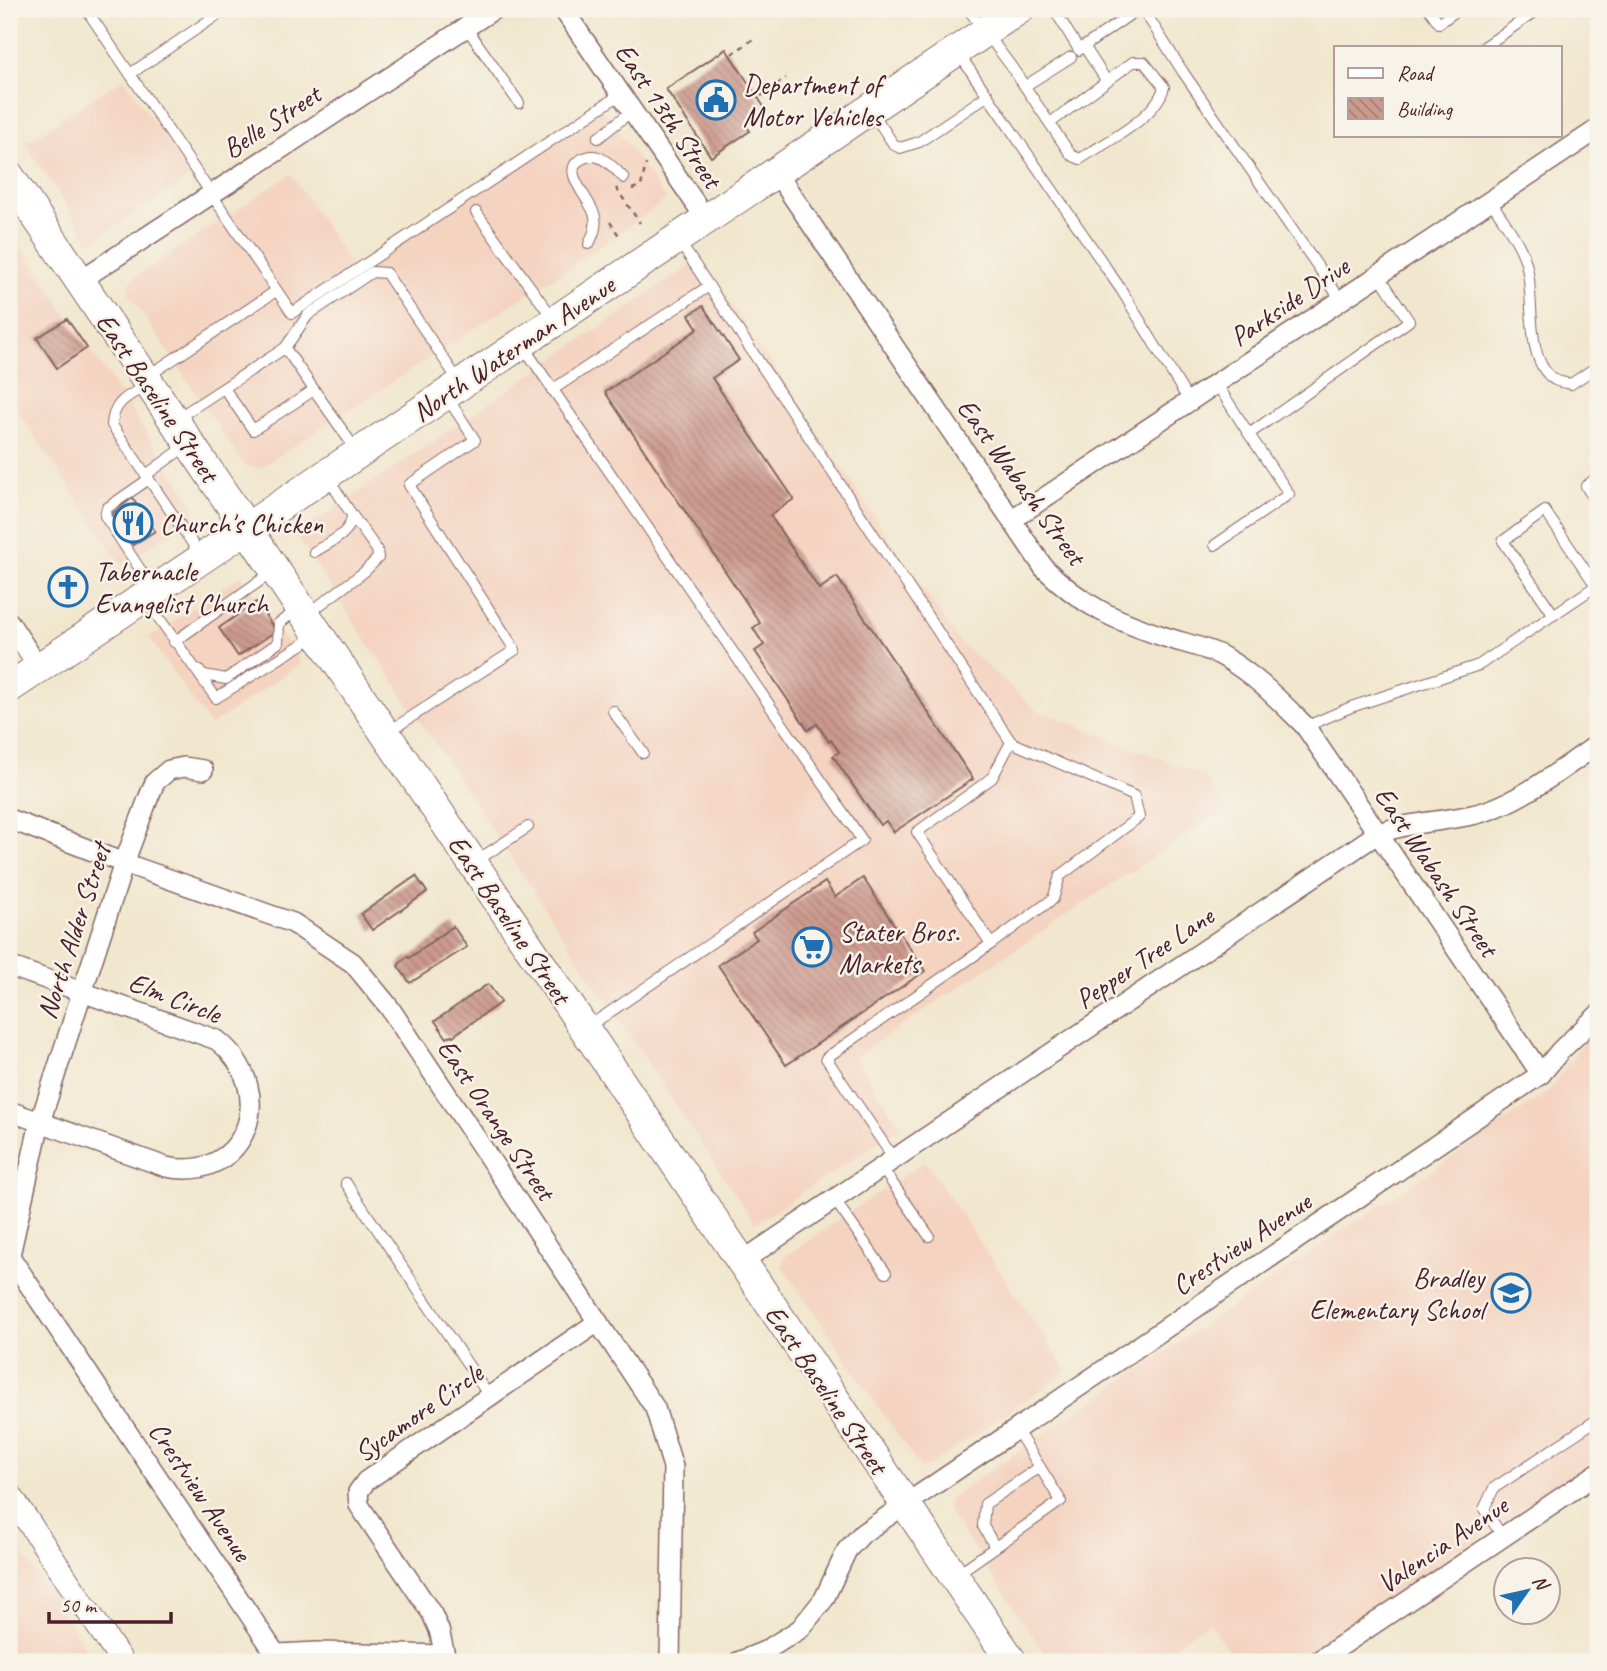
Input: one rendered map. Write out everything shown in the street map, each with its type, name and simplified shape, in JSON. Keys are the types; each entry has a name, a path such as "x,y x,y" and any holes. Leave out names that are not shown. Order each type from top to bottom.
{"main road":[{"name":"North Waterman Avenue","path":"9,688 957,50 976,20 1018,9"},
{"name":"East Baseline Street","path":"9,176 1012,1662"}],"street":[{"name":"Belle Street","path":"79,281 494,9"},
{"name":"East 13th Street","path":"563,9 706,219"},
{"name":"Parkside Drive","path":"1011,520 1598,129"},
{"name":"East Wabash Street","path":"776,172 1044,568 1069,593 1101,612 1136,628 1219,655 1270,690 1305,727 1541,1074"},
{"path":"9,622 39,668"},
{"name":"Pepper Tree Lane","path":"741,1262 1377,834 1397,826 1490,810 1519,795 1598,744"},
{"name":"North Alder Street","path":"9,1255 40,1122 124,863 155,782 169,770 194,769"},
{"name":"East Orange Street","path":"9,819 293,923 353,963 389,1007 655,1408 673,1467 670,1662"},
{"name":"Elm Circle","path":"9,966 216,1040 233,1055 246,1077 251,1105 243,1136 223,1157 199,1167 176,1169 9,1111"},
{"name":"Crestview Avenue","path":"738,1662 765,1651 800,1629 824,1599 847,1550 863,1533 1541,1074 1598,1014"},
{"name":"Crestview Avenue","path":"9,1255 274,1660 318,1652 445,1655"},
{"name":"Sycamore Circle","path":"445,1655 432,1614 359,1505 358,1492 366,1481 598,1322"},
{"name":"Valencia Avenue","path":"1318,1662 1598,1473"},
{"path":"9,1493 122,1662"}],"lane":[{"path":"86,9 292,313 621,94"},
{"path":"130,74 226,9"},
{"path":"1054,9 1079,50 1141,9 1341,300"},
{"path":"1429,9 1439,23 1459,9"},
{"path":"1484,46 1539,9"},
{"path":"976,20 1071,155 1080,159 1146,116 1162,95 1164,88 1144,62 1133,62 1050,123"},
{"path":"466,27 519,103"},
{"path":"1084,46 1106,80"},
{"path":"957,50 1122,290 1189,401"},
{"path":"1025,86 1071,57"},
{"path":"870,109 894,145 900,148 919,142 988,95"},
{"path":"598,138 632,111"},
{"path":"589,244 596,226 595,214 576,182 573,172 576,164 592,155 605,161 624,177"},
{"path":"1490,201 1524,256 1531,289 1533,336 1539,363 1555,380 1571,384 1598,366"},
{"path":"476,212 555,320"},
{"path":"677,238 1011,743 1134,796 1139,817 1060,876 1054,899 826,1058 929,1236"},
{"path":"326,475 377,550 378,558 216,698 174,642 105,516 107,508 147,477 181,432 223,388 285,348 308,315 372,272 386,273 452,388 475,440 409,485 515,650 385,734"},
{"path":"1249,434 1409,321 1379,275"},
{"path":"552,390 709,286"},
{"path":"201,557 112,425 113,413 120,402 147,381 276,291"},
{"path":"520,343 862,840 584,1030"},
{"path":"285,348 358,454"},
{"path":"1215,545 1289,495 1216,383"},
{"path":"223,388 253,430 314,390"},
{"path":"1598,477 1586,486 1598,506"},
{"path":"1305,727 1351,707 1479,666 1554,615 1596,586 1545,511 1503,541 1554,615"},
{"path":"314,552 350,527 352,515"},
{"path":"174,642 274,570"},
{"path":"188,662 204,675 226,679 278,643 279,623 308,619"},
{"path":"613,711 643,753"},
{"path":"992,944 917,832 992,778 1011,743"},
{"path":"472,863 528,827"},
{"path":"346,1183 489,1396"},
{"path":"834,1199 886,1273"},
{"path":"1503,1537 1484,1508 1494,1488 1598,1419"},
{"path":"953,1576 1062,1501 1016,1429"},
{"path":"995,1547 983,1526 985,1504 1040,1467"}],"path":[{"path":"732,54 755,38"},
{"path":"761,96 786,78"},
{"path":"612,182 640,223"},
{"path":"609,221 620,237"}],"shaded area":[{"path":"124,78 190,177 91,243 25,143"},
{"path":"599,104 666,200 582,259 258,469 244,465 129,294 131,280 291,174 353,269"},
{"path":"9,228 195,506 196,515 122,565 9,398"},
{"path":"700,259 960,643 1037,710 1204,776 1225,808 855,1057 901,1127 755,1224 296,535"},
{"path":"241,575 301,663 210,726 149,638"},
{"path":"1598,1028 1598,1458 1297,1662 1236,1662 1209,1622 1175,1645 1186,1662 1051,1662 947,1510 948,1499 1548,1092 1570,1060"},
{"path":"925,1161 1067,1371 928,1467 921,1469 782,1266 785,1256"},
{"path":"9,1533 95,1662 9,1662"}],"building":[{"name":"Department of Motor Vehicles","path":"726,49 766,110 745,124 750,131 711,157 666,89"},
{"path":"703,306 739,360 712,378 794,499 770,515 819,589 837,577 973,779 894,832 886,821 880,825 833,756 839,752 831,740 829,742 817,724 808,730 755,651 764,645 753,628 760,623 605,392 698,329 689,315"},
{"path":"67,319 87,348 57,368 37,338"},
{"name":"Church's Chicken","path":"132,498 155,531 133,545 112,514"},
{"path":"256,602 276,631 238,656 219,628"},
{"path":"416,876 427,892 372,930 361,914"},
{"path":"863,878 925,971 786,1065 718,965 757,939 752,932 825,882 835,897"},
{"path":"453,926 467,947 410,983 398,966 408,956 409,958"},
{"path":"488,984 501,1002 447,1038 435,1021"}],"place":[{"name":"Department of Motor Vehicles","path":"716,100"},
{"name":"Church's Chicken","path":"133,523"},
{"name":"Tabernacle Evangelist Church","path":"68,587"},
{"name":"Stater Bros. Markets","path":"812,947"},
{"name":"Bradley Elementary School","path":"1511,1293"}]}
